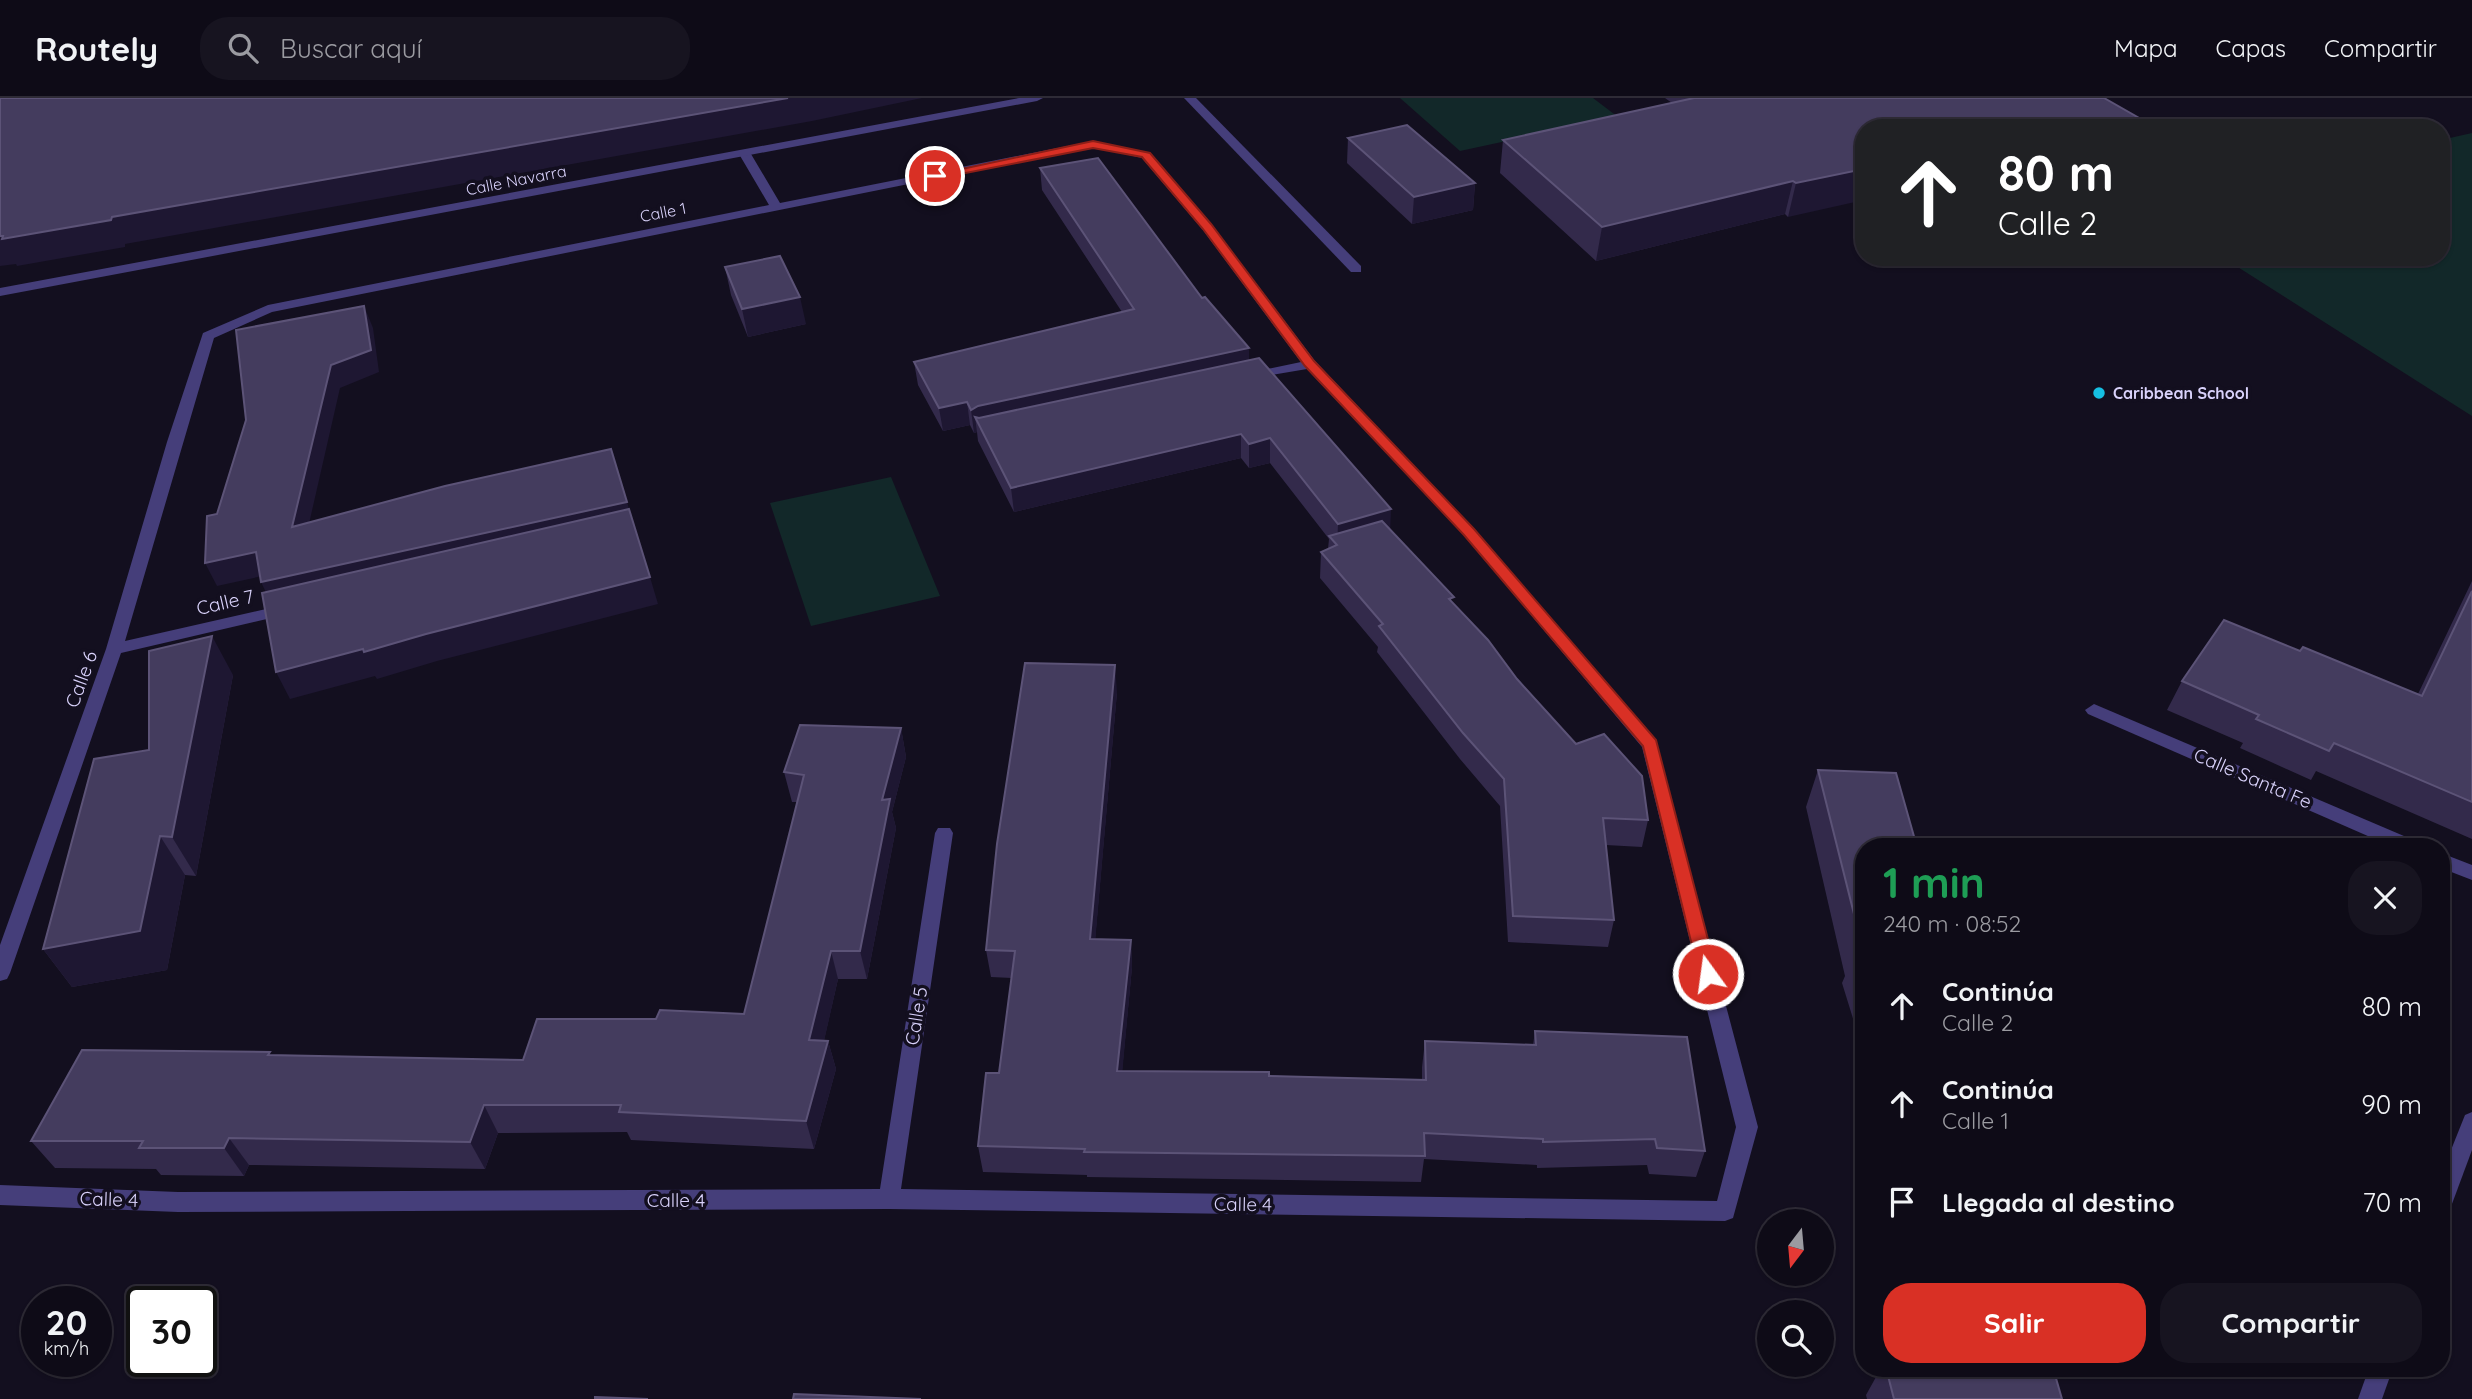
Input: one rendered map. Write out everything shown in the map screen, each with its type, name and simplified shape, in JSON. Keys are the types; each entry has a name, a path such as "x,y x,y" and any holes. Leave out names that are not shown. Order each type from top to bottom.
{"street":[{"name":"Calle Navarra","path":"0,292 1037,98"},
{"path":"1190,98 1356,270"},
{"name":"Calle 1","path":"174,442 208,336 268,309 1093,145 1146,155 1207,227 1310,364 1469,532"},
{"path":"745,153 776,207"},
{"path":"1231,381 1310,364"},
{"name":"Calle 6","path":"0,973 114,649 174,442"},
{"name":"Calle 4","path":"0,1195 178,1202 889,1199 1725,1211 1747,1127 1650,744 1469,532"},
{"name":"Calle 7","path":"114,649 305,606"},
{"name":"Calle Santa Fe","path":"2094,710 2390,838"},
{"name":"Calle 5","path":"889,1199 944,833"},
{"path":"2450,864 2472,873"},
{"path":"2450,1181 2472,1121"},
{"path":"2370,1399 2378,1377"}],"green space":[{"path":"1400,98 1593,98 1618,117 1460,151"},
{"path":"2472,133 2472,416 2236,266 2450,266 2450,138"},
{"path":"891,477 940,596 811,626 770,503"}],"building":[{"path":"0,98 788,98 112,217 111,220 2,239"},
{"path":"1694,98 2104,98 2141,119 1855,119 1855,171 1796,183 1793,181 1602,227 1503,140"},
{"path":"1407,125 1475,183 1414,197 1348,138"},
{"path":"1098,158 1202,298 1205,297 1249,348 978,406 971,410 967,402 939,408 914,362 1134,309 1040,168"},
{"path":"780,256 800,297 742,309 725,267"},
{"path":"364,306 371,350 331,365 292,527 445,486 611,449 627,502 261,582 256,552 205,563 207,516 217,514 246,420 236,330"},
{"path":"1259,358 1391,509 1338,524 1270,438 1249,444 1241,434 1011,488 975,417 979,418"},
{"path":"629,509 650,577 364,652 363,649 276,672 262,593"},
{"path":"1382,521 1454,597 1449,599 1488,640 1517,679 1576,744 1604,734 1642,776 1648,820 1603,818 1614,920 1513,916 1504,779 1463,733 1379,626 1383,624 1321,552 1337,545 1329,536"},
{"path":"2472,591 2472,802 2334,743 2329,751 2256,719 2259,715 2182,681 2224,620 2300,651 2303,647 2422,696"},
{"path":"212,636 172,837 160,836 140,931 43,949 94,759 149,750 149,651"},
{"path":"1025,663 1115,665 1090,939 1131,940 1117,1071 1269,1072 1269,1076 1426,1080 1425,1041 1536,1045 1535,1031 1687,1037 1705,1151 1657,1148 1655,1139 1543,1142 1543,1139 1424,1133 1425,1156 1084,1152 1085,1149 978,1146 986,1073 999,1073 1015,951 986,950 997,844"},
{"path":"800,725 901,728 882,800 890,799 860,951 831,951 809,1040 828,1041 806,1121 619,1112 621,1105 484,1105 470,1142 229,1138 224,1148 139,1148 143,1141 31,1141 82,1050 270,1052 268,1055 523,1060 537,1019 656,1019 660,1010 744,1014 804,775 784,772"},
{"path":"1818,770 1896,773 1914,838 1855,838 1855,918"},
{"path":"1888,1377 2056,1377 2062,1399 1894,1399"},
{"path":"794,1394 921,1399 793,1399"},
{"path":"595,1397 648,1399 595,1399"}],"place":[{"name":"Caribbean School","path":"2099,393"}],"route":[{"path":"935,176 1093,145 1146,155 1207,227 1310,364 1469,532 1650,744 1708,974"}]}
